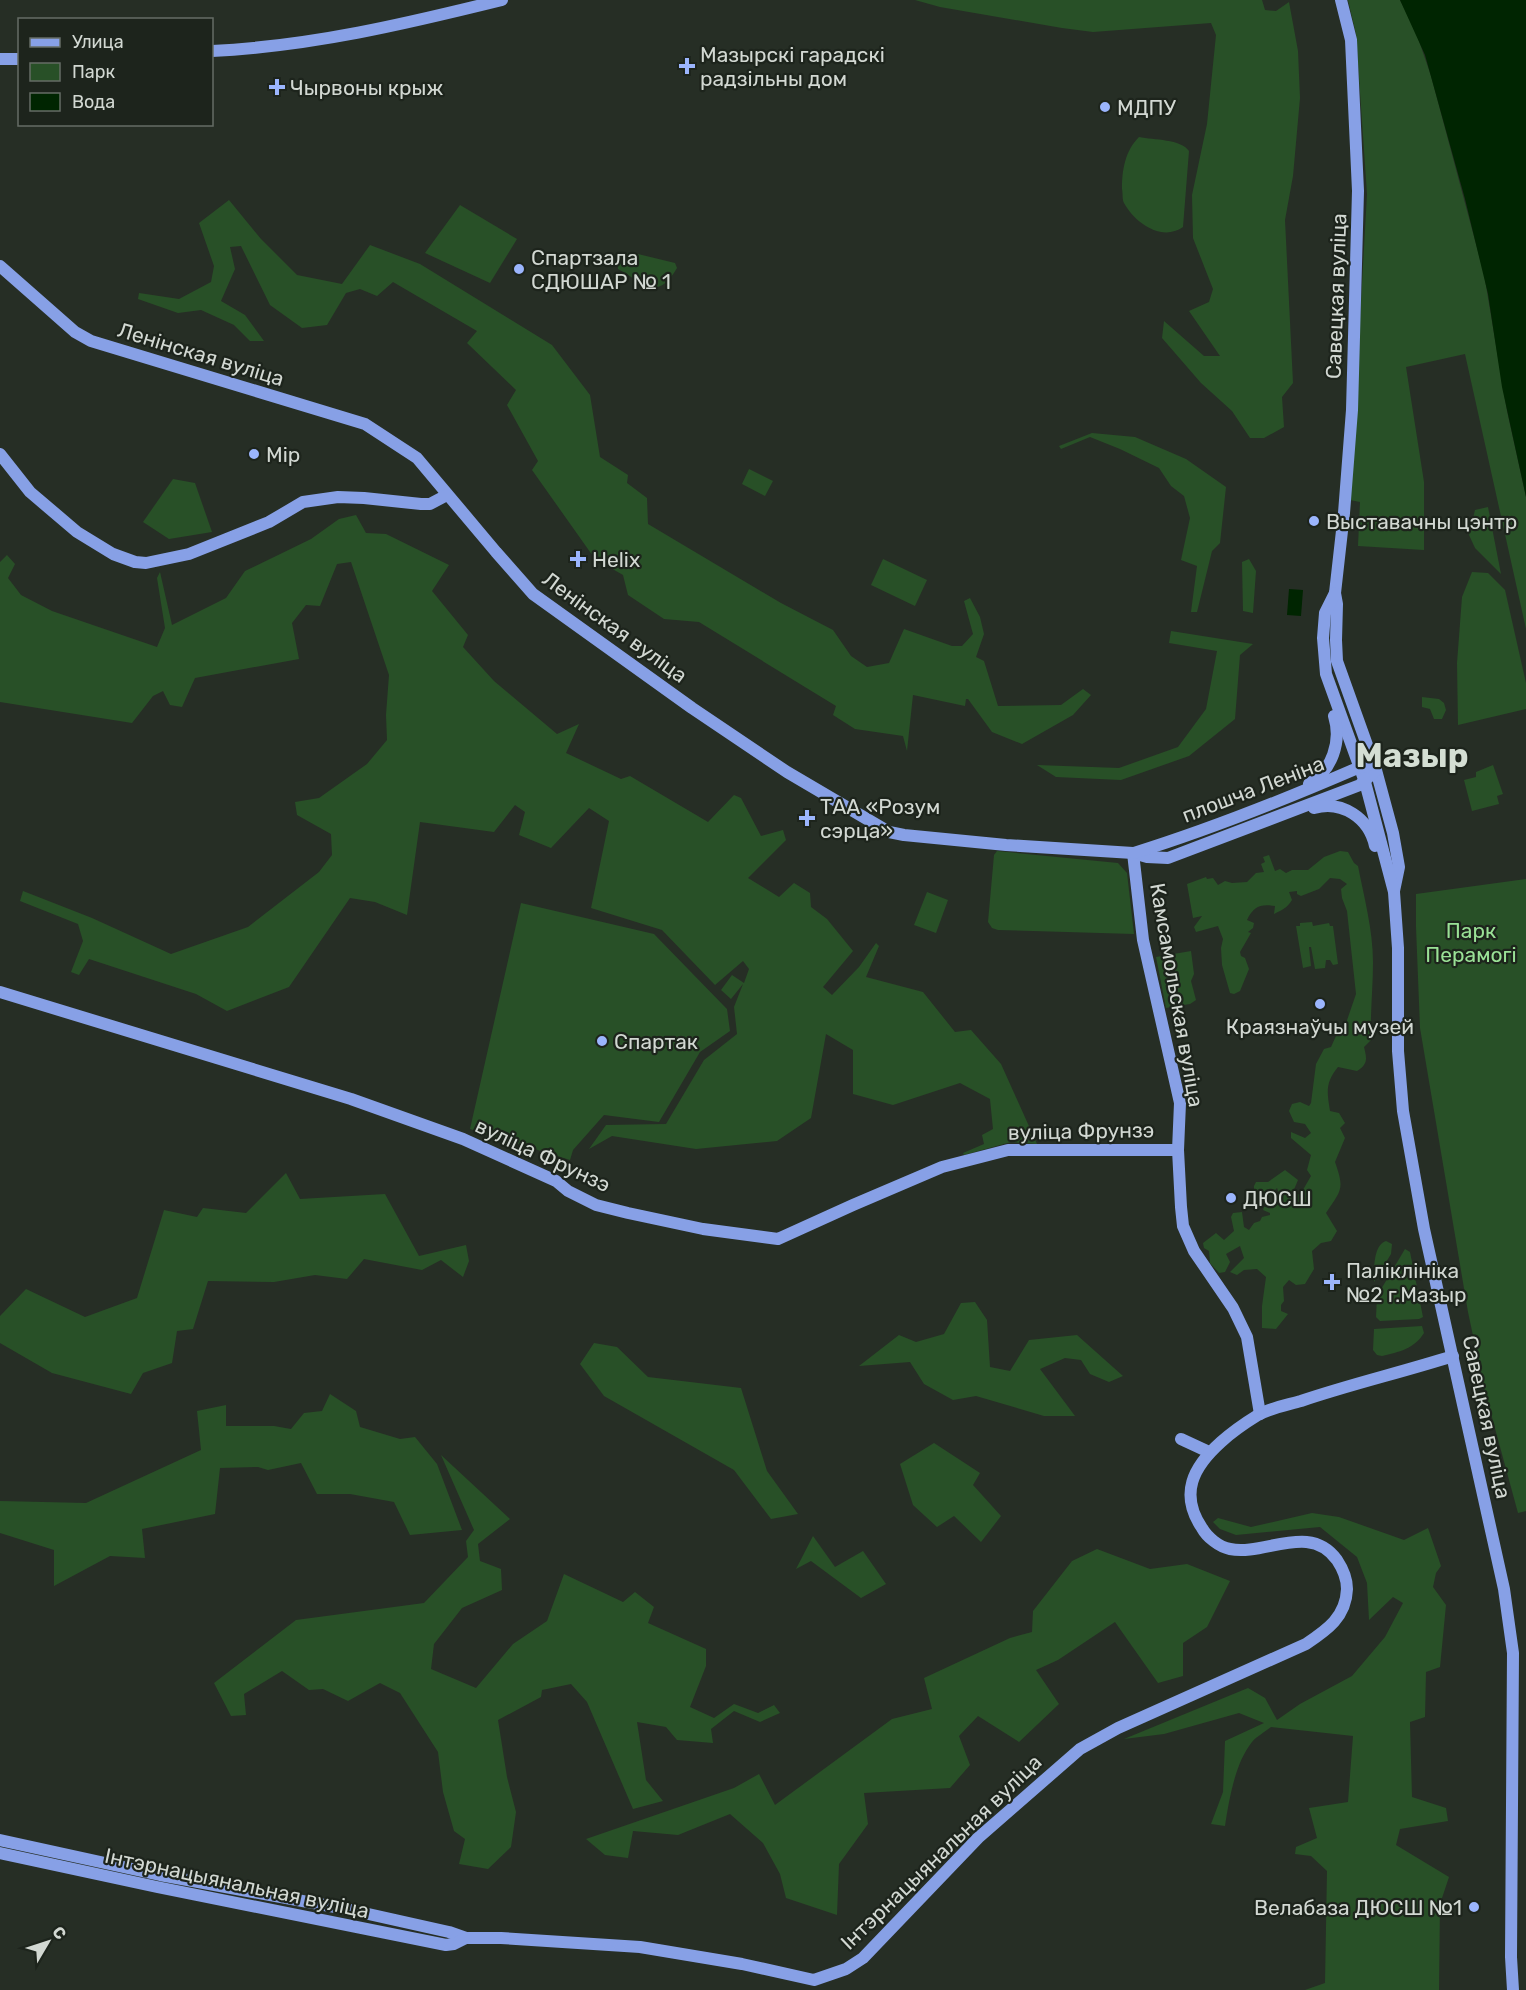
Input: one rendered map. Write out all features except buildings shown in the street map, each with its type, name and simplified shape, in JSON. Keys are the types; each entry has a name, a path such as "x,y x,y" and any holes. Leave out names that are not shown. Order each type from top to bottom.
{"main road":[{"path":"213,51 323,40 400,26 502,0"},
{"name":"Савецкая вуліца","path":"1341,0 1351,40 1358,191 1352,410 1335,593 1337,604 1335,640 1337,661 1376,771 1393,833 1399,867 1394,892"},
{"path":"0,58 18,58"},
{"name":"Ленінская вуліца","path":"0,266 75,332 91,341 365,424 417,458 533,594 786,772 889,832 1005,845 1133,853"},
{"path":"0,454 30,492 77,532 113,554 135,562 146,563 189,554 269,522 303,502 338,497 430,504 447,495"},
{"name":"Савецкая вуліца","path":"1335,593 1325,613 1323,638 1326,674 1365,782 1394,892 1398,948 1398,1051 1403,1111 1424,1229 1504,1589 1513,1653 1511,1957 1513,1990"},
{"path":"1258,808 1317,779 1332,757 1337,729 1326,688 1326,674"},
{"path":"1360,767 1370,766 1376,771"},
{"name":"плошча Леніна","path":"1133,853 1277,803 1360,767"},
{"name":"плошча Леніна","path":"1133,853 1168,858 1365,782 1376,771"},
{"path":"1230,835 1253,830 1318,807 1340,807 1357,816 1367,827 1378,859 1386,868"},
{"name":"Камсамольская вуліца","path":"1133,853 1143,940 1180,1103 1178,1150 1184,1226 1194,1251 1233,1308 1247,1337 1260,1414"},
{"name":"вуліца Фрунзэ","path":"0,992 351,1100 463,1139 556,1181 568,1191 596,1204 703,1229 778,1239 942,1167 1008,1150 1178,1150"},
{"name":"Інтэрнацыянальная вуліца","path":"0,1853 159,1881 346,1909 466,1938 501,1938 640,1947 742,1964 814,1980 846,1969 863,1958 978,1838 1080,1749 1118,1728 1306,1644 1331,1628 1342,1612 1347,1597 1347,1584 1343,1570 1335,1557 1318,1545 1304,1541 1256,1548 1230,1549 1207,1537 1194,1517 1189,1501 1191,1486 1198,1467 1209,1452 1260,1414 1453,1356"},
{"path":"1181,1438 1209,1452"},
{"name":"Інтэрнацыянальная вуліца","path":"0,1840 159,1881"}],"green space":[{"path":"915,0 1262,0 1265,10 1276,11 1289,2 1298,51 1300,98 1293,176 1285,220 1293,383 1282,397 1284,427 1264,438 1250,438 1232,411 1201,383 1162,338 1164,321 1204,356 1220,356 1189,311 1209,302 1213,289 1193,238 1192,195 1207,124 1216,35 1211,23 1093,32 940,7"},
{"path":"1348,0 1400,0 1417,35 1431,76 1484,274 1507,411 1526,497 1526,629 1465,354 1406,367 1424,482 1424,550 1358,546 1360,502 1350,500 1367,194 1356,34"},
{"path":"1139,137 1174,142 1189,151 1183,227 1175,231 1166,232 1150,228 1135,217 1123,201 1122,182 1125,161 1130,148"},
{"path":"229,200 261,239 297,275 342,284 370,245 420,264 552,345 590,395 600,457 628,475 627,483 647,498 648,524 781,603 833,630 851,656 867,667 889,663 904,629 952,646 962,646 973,634 964,601 970,598 980,617 984,634 976,657 984,661 998,706 1061,705 1083,689 1091,695 1073,715 1022,744 992,732 968,699 966,699 965,706 913,695 907,751 903,736 855,729 833,715 836,706 699,622 664,619 628,595 623,575 595,559 532,470 538,461 507,405 516,390 467,343 477,331 393,282 377,296 360,289 346,293 327,325 302,328 270,305 241,246 230,247 235,269 221,301 245,315 264,341 250,341 234,325 201,310 178,313 138,299 139,293 179,299 211,282 214,266 199,223"},
{"path":"460,205 517,239 490,283 425,253"},
{"path":"623,253 638,254 675,263 677,268 663,285 650,287 618,269 618,258"},
{"path":"1092,433 1135,437 1186,459 1226,487 1220,543 1212,551 1197,612 1191,612 1197,566 1181,560 1190,518 1184,496 1171,486 1159,468 1090,437 1061,449 1059,446"},
{"path":"749,469 773,481 765,496 742,484"},
{"path":"173,479 195,483 212,532 169,539 143,522"},
{"path":"1488,507 1501,574 1475,548 1469,535 1475,510"},
{"path":"356,515 366,533 386,534 449,565 432,591 468,635 463,647 494,681 557,734 579,724 566,753 621,779 630,776 708,822 734,795 741,798 761,836 783,830 786,840 748,878 779,897 794,883 810,893 811,907 827,919 853,951 823,987 832,995 859,967 876,943 879,946 866,977 923,992 955,1032 971,1030 1001,1064 1037,1144 1011,1142 964,1155 963,1153 984,1144 982,1135 993,1129 990,1099 960,1083 893,1105 853,1094 853,1050 826,1034 811,1118 777,1141 696,1149 612,1136 589,1149 606,1125 666,1124 704,1060 737,1034 734,1007 743,984 731,999 721,990 732,975 744,983 749,969 743,961 715,985 662,930 591,908 609,821 589,808 551,848 519,835 525,812 515,805 494,832 420,822 407,915 375,902 350,898 289,987 227,1011 196,994 89,959 79,975 71,972 83,941 78,924 20,901 23,891 92,918 171,954 248,927 319,872 332,855 331,834 297,815 295,802 319,798 367,764 387,740 389,675 351,562 337,564 320,606 306,605 292,623 299,659 195,678 182,707 170,705 163,691 153,696 132,723 0,702 0,562 7,555 15,564 8,578 21,595 52,611 157,647 165,628 157,578 160,572 172,625 226,598 245,571 311,539 339,519"},
{"path":"883,559 927,580 915,606 871,585"},
{"path":"1249,559 1256,571 1253,613 1243,611 1242,562"},
{"path":"1472,572 1488,573 1505,590 1526,683 1526,709 1458,725 1457,663 1462,597"},
{"path":"1171,631 1253,644 1240,655 1235,719 1189,756 1121,780 1056,777 1037,765 1119,768 1178,747 1206,709 1217,651 1169,643"},
{"path":"1422,697 1439,699 1444,703 1446,710 1442,719 1434,719 1430,709 1422,707"},
{"path":"1493,765 1503,794 1497,796 1499,804 1472,811 1464,780 1476,777 1476,772"},
{"path":"997,851 1118,863 1127,873 1134,934 992,928 988,922 994,855"},
{"path":"1340,851 1348,852 1358,866 1370,926 1373,950 1371,1040 1364,1047 1366,1058 1363,1066 1357,1071 1338,1067 1328,1088 1330,1111 1339,1113 1345,1123 1340,1128 1345,1138 1335,1162 1341,1184 1340,1189 1326,1213 1337,1231 1331,1241 1321,1243 1312,1251 1314,1269 1305,1284 1296,1285 1289,1280 1283,1287 1284,1301 1281,1311 1288,1314 1276,1329 1262,1328 1266,1277 1257,1269 1244,1270 1237,1275 1230,1272 1244,1258 1240,1246 1226,1254 1230,1262 1225,1272 1219,1273 1210,1263 1209,1251 1204,1248 1203,1243 1216,1233 1224,1240 1234,1231 1231,1217 1233,1213 1242,1212 1244,1227 1249,1230 1262,1217 1270,1215 1263,1210 1264,1207 1269,1207 1274,1198 1280,1196 1277,1188 1266,1199 1254,1204 1256,1182 1268,1182 1285,1170 1298,1180 1293,1192 1300,1195 1311,1176 1307,1170 1311,1155 1291,1138 1291,1132 1305,1138 1311,1133 1305,1124 1294,1122 1289,1111 1292,1104 1300,1102 1309,1106 1311,1103 1316,1064 1324,1049 1331,1047 1336,1036 1344,1029 1356,994 1347,911 1341,889 1347,884 1340,879 1330,878 1319,889 1301,896 1297,894 1297,891 1289,892 1292,900 1286,907 1274,914 1275,906 1265,905 1255,909 1247,920 1254,923 1253,928 1248,932 1251,933 1240,952 1249,969 1240,991 1234,994 1230,993 1222,965 1223,939 1218,926 1196,932 1194,927 1202,916 1193,918 1187,884 1206,877 1207,879 1213,878 1218,885 1225,881 1247,882 1256,873 1264,872 1261,864 1265,862 1263,857 1269,855 1275,871 1280,869 1286,873 1292,870 1308,870 1324,857"},
{"name":"Парк Перамогі","path":"1526,879 1526,1511 1518,1513 1484,1388 1468,1312 1420,1028 1416,894"},
{"path":"927,892 948,900 936,933 914,925"},
{"name":"Спартак","path":"521,903 654,934 727,1009 730,1031 700,1052 659,1122 604,1115 573,1150 570,1160 470,1129"},
{"path":"1312,922 1313,926 1329,923 1333,926 1338,964 1333,965 1330,960 1326,960 1325,968 1315,969 1311,947 1309,947 1311,966 1303,968 1296,926 1300,926 1300,923"},
{"path":"1191,951 1194,974 1191,981 1196,1000 1190,1004 1166,1008 1156,957"},
{"path":"286,1173 300,1199 385,1194 419,1256 466,1245 469,1261 463,1277 441,1260 422,1270 364,1259 347,1279 315,1275 274,1282 208,1281 193,1329 177,1331 172,1363 143,1373 131,1394 52,1373 0,1343 0,1316 26,1289 85,1317 137,1298 164,1210 197,1217 203,1208 246,1213"},
{"path":"1386,1241 1392,1244 1391,1254 1374,1282 1376,1253"},
{"path":"1405,1249 1410,1252 1423,1317 1380,1321 1376,1317 1377,1296"},
{"path":"975,1302 987,1320 990,1367 1010,1371 1029,1340 1077,1335 1123,1376 1109,1382 1090,1374 1081,1360 1065,1358 1040,1369 1075,1416 1044,1416 976,1396 953,1400 924,1384 910,1362 859,1366 899,1335 916,1342 944,1334 961,1303"},
{"path":"1422,1326 1424,1333 1416,1343 1406,1349 1382,1356 1377,1355 1373,1350 1374,1329"},
{"path":"594,1343 617,1347 648,1377 741,1388 767,1471 798,1514 771,1519 734,1470 604,1396 580,1364"},
{"path":"330,1394 356,1411 360,1427 400,1439 415,1437 437,1464 462,1530 410,1535 394,1502 350,1494 317,1494 301,1463 268,1470 258,1467 220,1468 215,1514 142,1529 145,1558 110,1556 54,1586 54,1550 0,1533 0,1501 86,1503 201,1450 197,1411 226,1405 226,1426 274,1426 291,1429 304,1413 322,1411"},
{"path":"934,1443 980,1473 973,1485 1001,1516 981,1542 954,1516 937,1527 913,1505 900,1464"},
{"path":"441,1455 510,1519 478,1544 480,1561 501,1569 502,1590 462,1608 434,1644 431,1669 476,1688 513,1644 547,1621 564,1574 623,1602 635,1592 654,1607 648,1623 706,1649 706,1666 690,1707 714,1718 734,1704 758,1713 774,1705 780,1713 760,1722 734,1711 711,1729 713,1743 677,1740 666,1727 637,1722 646,1780 663,1801 633,1809 587,1702 571,1684 542,1690 541,1697 498,1720 507,1777 516,1812 511,1847 488,1869 459,1864 465,1839 454,1831 443,1792 438,1752 400,1693 380,1683 348,1701 323,1689 309,1690 282,1671 244,1694 246,1715 231,1716 214,1683 296,1620 424,1603 468,1557 466,1541 474,1530"},
{"path":"1312,1513 1339,1517 1404,1540 1428,1528 1441,1566 1436,1573 1433,1587 1446,1605 1440,1667 1426,1672 1425,1717 1410,1722 1412,1797 1446,1808 1448,1821 1400,1829 1396,1845 1449,1877 1440,1904 1439,1990 1305,1990 1325,1983 1327,1871 1311,1856 1295,1854 1296,1847 1317,1838 1309,1808 1348,1802 1353,1736 1271,1727 1252,1742 1241,1760 1225,1826 1211,1824 1223,1792 1225,1741 1264,1723 1239,1713 1164,1734 1124,1739 1248,1688 1265,1698 1277,1720 1300,1704 1352,1676 1385,1637 1403,1603 1393,1597 1369,1620 1367,1583 1357,1557 1320,1527 1236,1535 1220,1529 1213,1522 1218,1518 1251,1527"},
{"path":"813,1536 835,1567 863,1551 886,1584 861,1598 811,1561 796,1569"},
{"path":"1097,1549 1150,1569 1187,1564 1230,1581 1207,1627 1183,1643 1183,1676 1158,1683 1115,1622 1058,1660 1036,1670 1059,1704 1019,1742 978,1716 959,1736 970,1765 950,1788 864,1793 868,1824 839,1864 837,1915 786,1898 780,1874 763,1843 730,1814 678,1835 633,1831 628,1858 605,1855 586,1839 734,1788 759,1774 775,1805 892,1719 932,1709 924,1678 1010,1638 1032,1632 1033,1611 1072,1561"}],"water":[{"path":"1400,0 1526,0 1526,497 1502,387 1488,294 1465,199 1425,55"},
{"path":"1289,589 1303,590 1301,616 1287,615"}],"place":[{"name":"Мазырскі гарадскі радзільны дом","path":"687,66"},
{"name":"Чырвоны крыж","path":"277,87"},
{"name":"МДПУ","path":"1105,107"},
{"name":"Спартзала СДЮШАР № 1","path":"519,269"},
{"name":"Мір","path":"254,454"},
{"name":"Выставачны цэнтр","path":"1314,521"},
{"name":"Helix","path":"578,559"},
{"name":"ТАА «Розум сэрца»","path":"807,818"},
{"name":"Краязнаўчы музей","path":"1320,1004"},
{"name":"Спартак","path":"602,1041"},
{"name":"ДЮСШ","path":"1231,1198"},
{"name":"Паліклініка №2 г.Мазыр","path":"1332,1282"},
{"name":"Велабаза ДЮСШ №1","path":"1474,1907"}],"district":[{"name":"Мазыр","path":"1412,755"}]}
